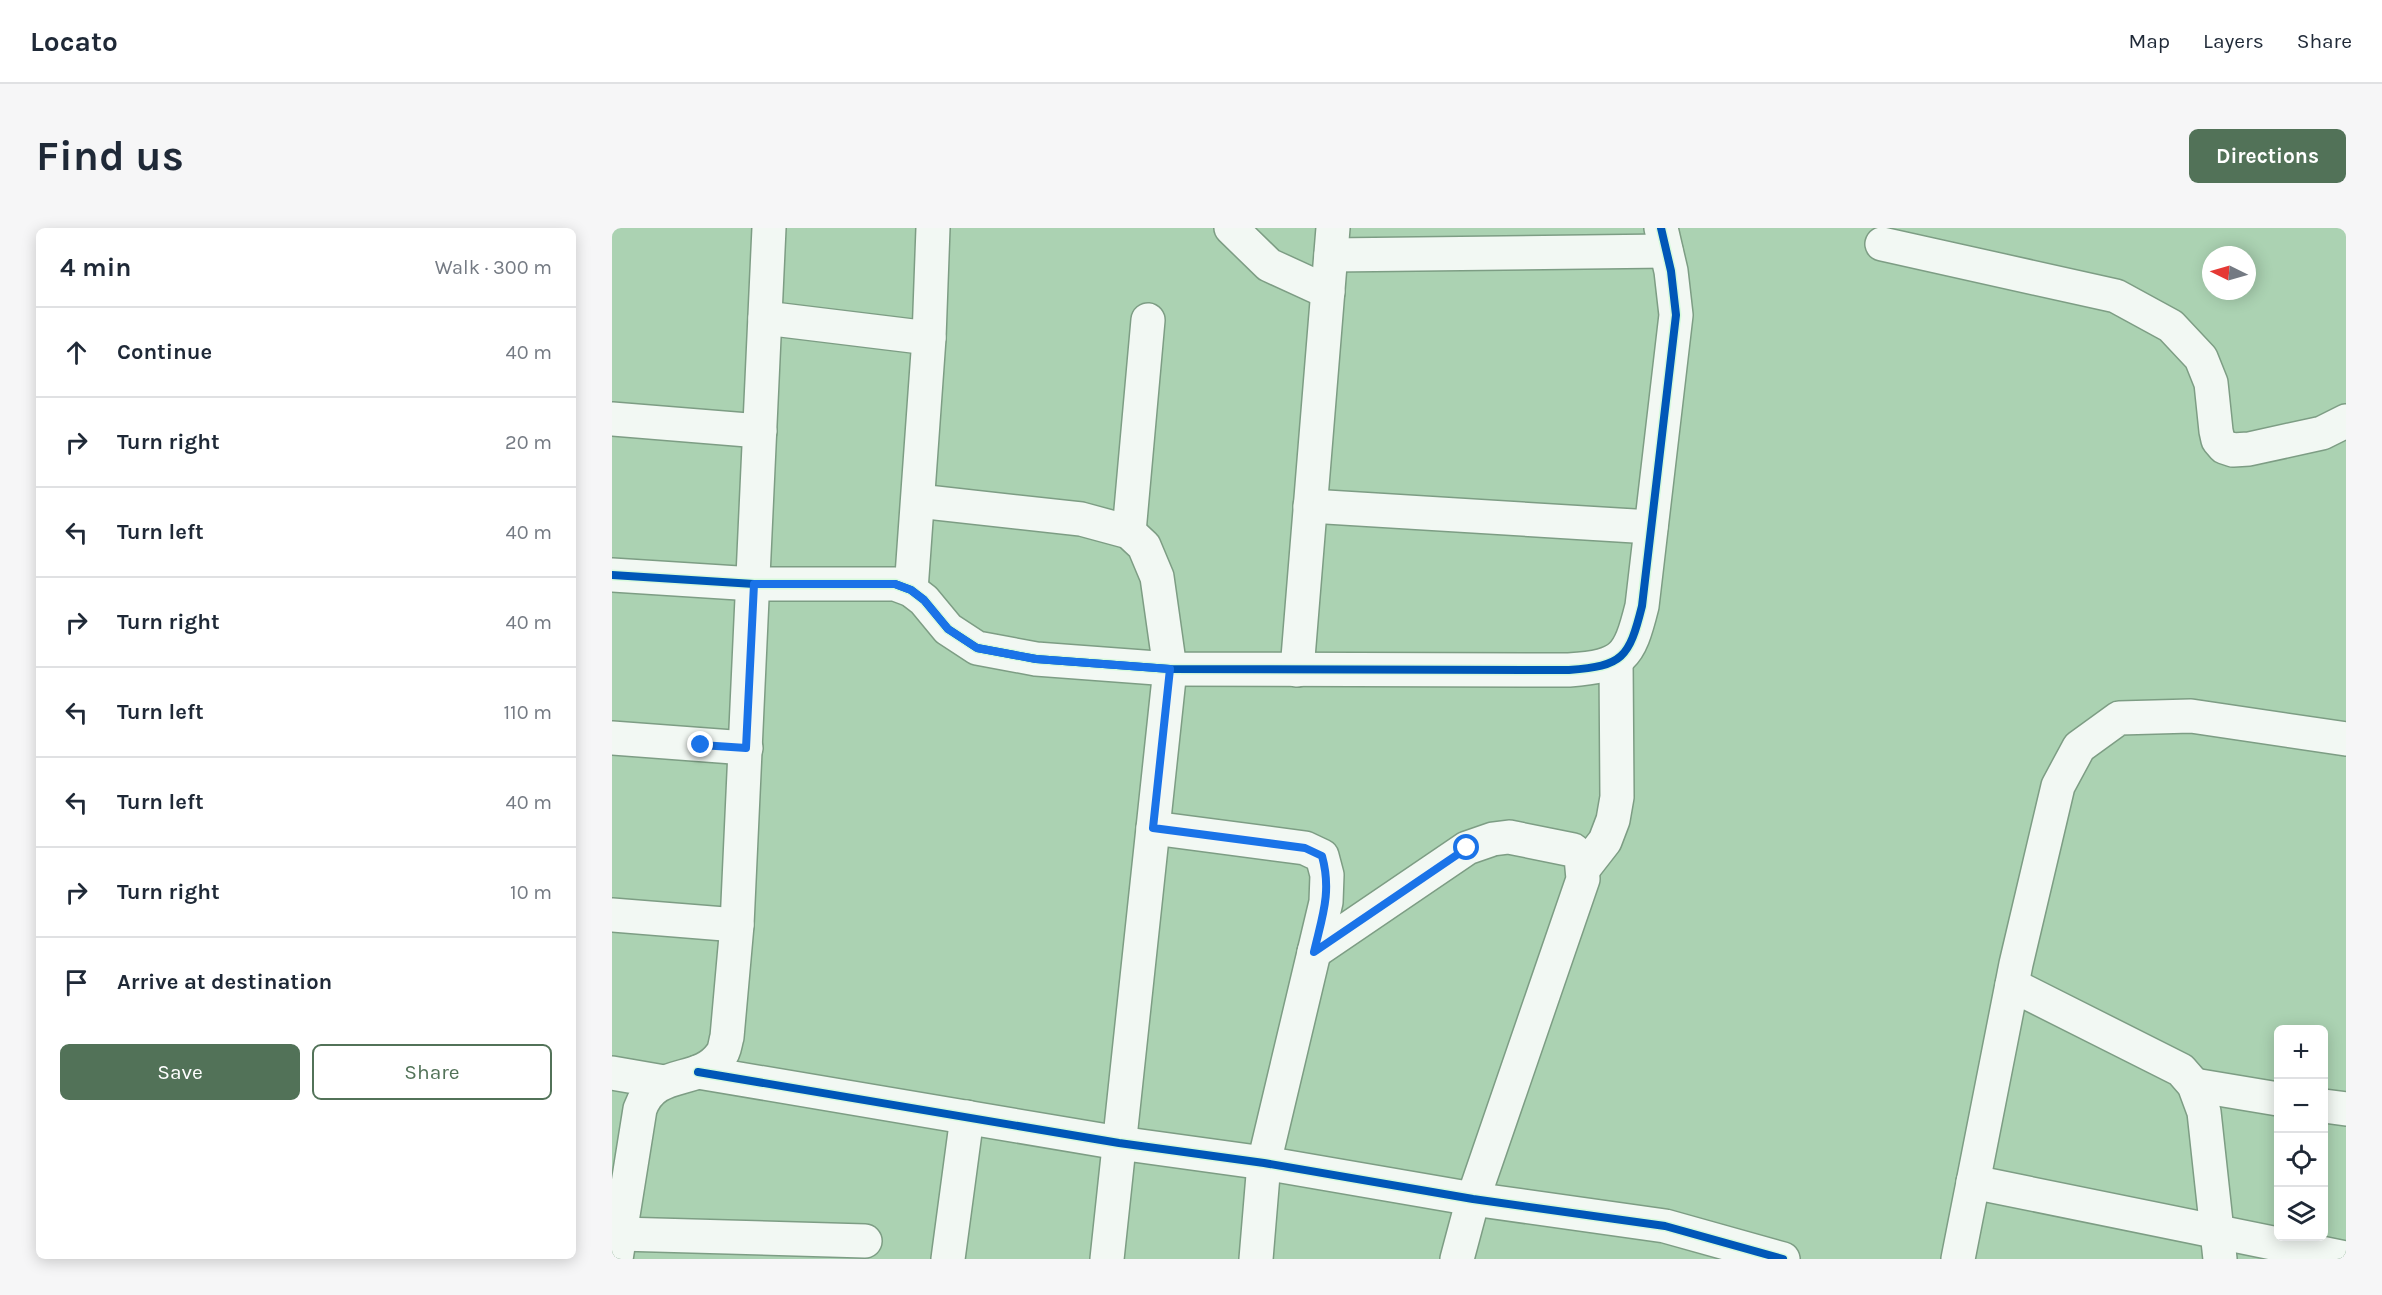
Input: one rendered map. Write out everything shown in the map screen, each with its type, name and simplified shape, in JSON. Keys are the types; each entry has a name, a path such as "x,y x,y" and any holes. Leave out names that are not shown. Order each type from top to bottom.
{"street":[{"path":"770,228 737,926 727,1037 723,1054 712,1065 698,1072 664,1082 652,1088 644,1099 640,1108 618,1246 865,1241"},
{"path":"911,590 929,338 933,228"},
{"path":"1231,228 1269,265 1328,292"},
{"path":"612,575 754,584 895,584 911,590 924,600 948,629 977,648 1036,659 1170,669 1297,670 1569,670 1599,668 1616,660 1633,642 1642,606 1676,315 1671,271 1664,239 1332,242 1297,670"},
{"path":"1882,244 2116,296 2171,326 2201,358 2211,383 2218,440 2224,447 2233,450 2249,449 2322,433 2346,421"},
{"path":"765,318 929,338"},
{"path":"1129,532 1148,320"},
{"path":"612,419 760,431"},
{"path":"918,501 1081,519 1129,532 1144,546 1157,577 1170,669 1107,1259"},
{"path":"1310,506 1651,527"},
{"path":"1584,868 1605,841 1613,820 1617,797 1616,660"},
{"path":"1958,1259 2012,985 2058,786 2079,747 2119,718 2191,716 2346,739"},
{"path":"612,738 746,748"},
{"path":"1153,828 1305,848 1322,856 1327,875 1326,902 1263,1163 1256,1259"},
{"path":"1314,952 1467,848 1493,839 1509,837 1573,850 1581,857 1584,868 1583,879 1473,1199 1457,1259"},
{"path":"612,915 737,926"},
{"path":"2012,985 2181,1070 2194,1085 2204,1112 2219,1245"},
{"path":"698,1072 1119,1143 1263,1163 1473,1199 1665,1226 1783,1259"},
{"path":"612,1073 664,1082"},
{"path":"2194,1085 2274,1098"},
{"path":"2328,1107 2346,1109"},
{"path":"948,1259 967,1117"},
{"path":"1973,1182 2219,1245 2346,1258"}],"cycle path":[{"path":"612,575 754,584 895,584 911,590 924,600 948,629 977,648 1036,659 1170,669 1569,670 1601,666 1621,656 1627,648 1633,637 1642,606 1676,315 1671,271 1661,228"},
{"path":"698,1072 1119,1143 1264,1163 1473,1199 1665,1226 1783,1259"}],"route":[{"path":"701,745 746,748 754,584 895,584 911,590 924,600 948,629 977,648 1036,659 1170,669 1153,828 1305,848 1322,856 1327,875 1326,902 1314,952 1467,848"}]}
